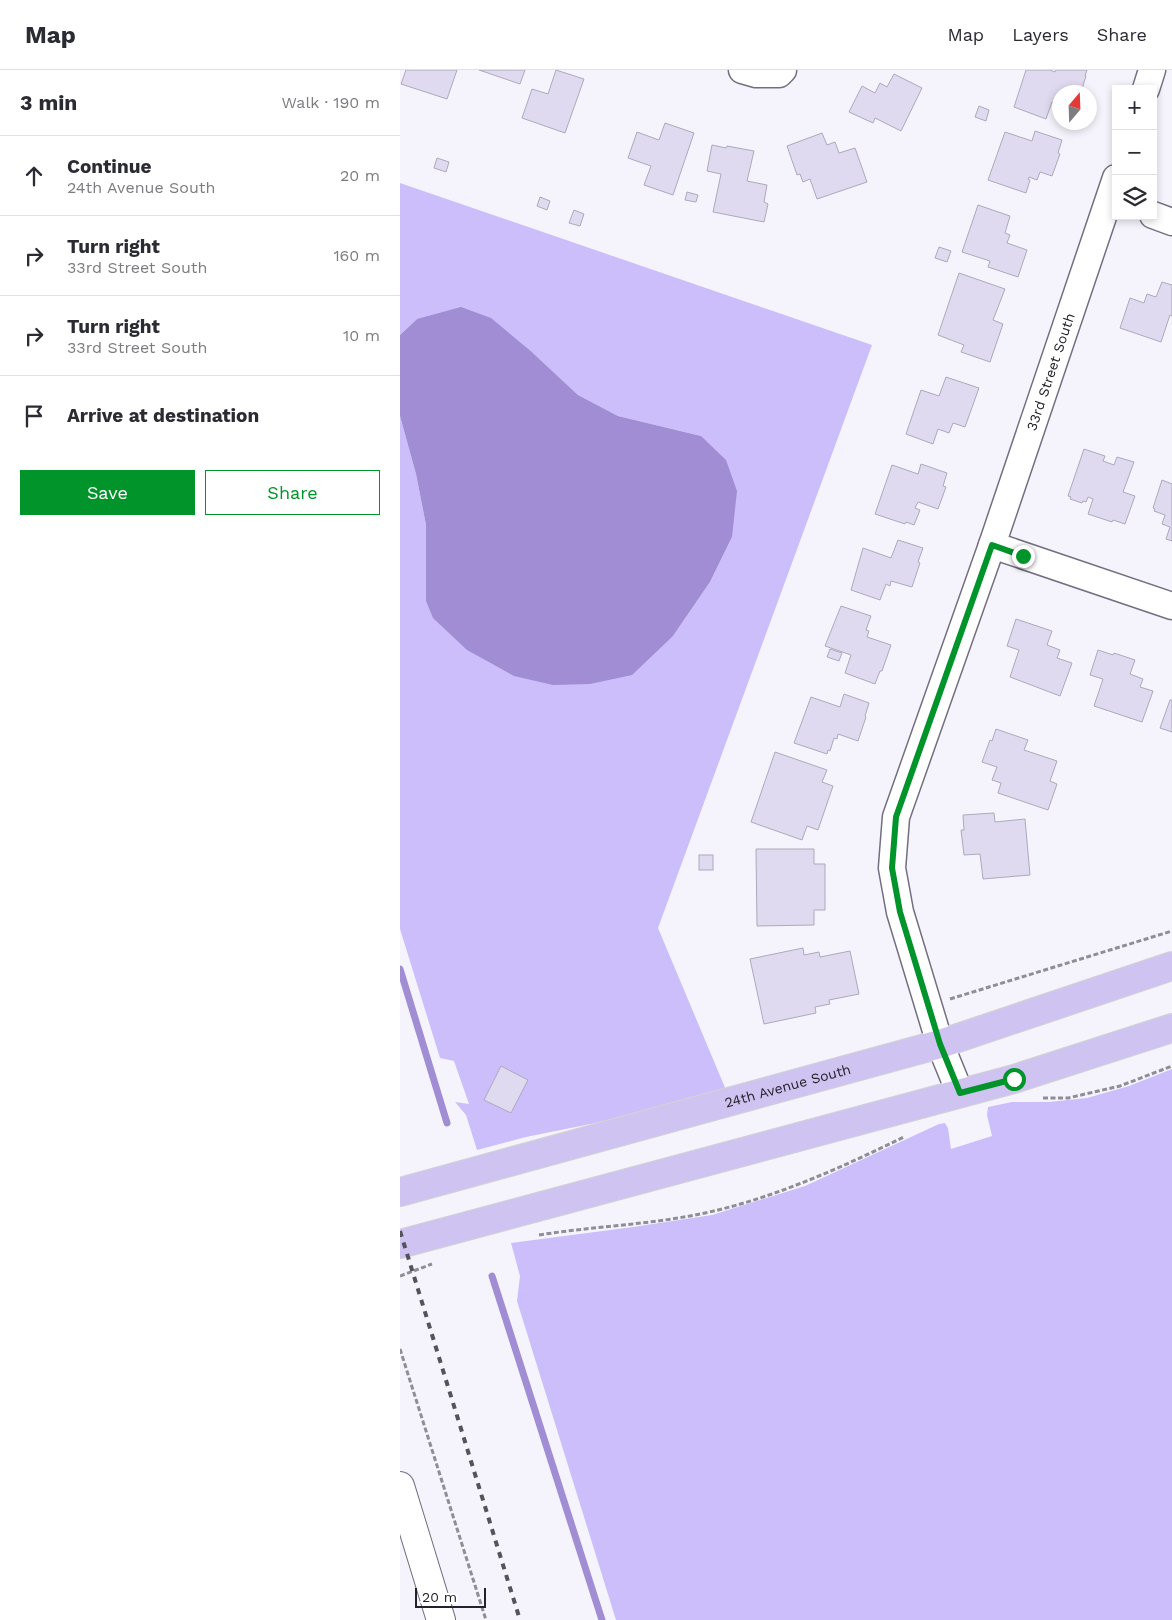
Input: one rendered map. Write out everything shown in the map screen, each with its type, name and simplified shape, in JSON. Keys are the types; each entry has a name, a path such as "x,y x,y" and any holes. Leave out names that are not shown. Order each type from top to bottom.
{"main road":[{"name":"24th Avenue South","path":"400,1192 940,1044 1172,966"},
{"path":"400,1244 1014,1079 1172,1028"},
{"path":"400,1486 440,1620"}],"street":[{"path":"742,70 756,74 781,72"},
{"path":"1147,85 1152,70"},
{"name":"33rd Street South","path":"960,1093 940,1044 930,1005 900,912 892,868 896,817 1112,196"},
{"path":"1157,216 1172,222"},
{"path":"992,545 1172,606"}],"path":[{"path":"930,1005 1172,931"},
{"path":"1039,1098 1068,1098 1120,1086 1172,1066"},
{"path":"532,1236 690,1216 748,1202 798,1185 910,1134"},
{"path":"400,1276 436,1262"},
{"path":"400,1349 486,1620"}],"shaded area":[{"path":"400,183 872,345 658,928 726,1090 655,1111 526,1137 477,1150 466,1115 455,1102 469,1104 454,1061 440,1058 400,929 400,416 416,474 426,525 426,601 673,636 710,582 732,537 701,436 618,416 578,395 533,353 417,319 400,335"},
{"path":"461,307 491,318 533,353 578,395 618,416 701,436 726,460 737,491 732,537 710,582 673,636 632,675 590,684 553,685 514,676 467,650 433,618 426,601 426,525 416,474 400,416 400,335 417,319"},
{"path":"1172,1069 1172,1620 616,1620 517,1301 520,1276 511,1243 712,1215 805,1186 939,1124 945,1123 948,1128 951,1149 992,1136 987,1115 988,1107 1012,1102 1049,1102 1087,1098 1129,1086"}],"building":[{"path":"406,70 457,70 447,99 401,84"},
{"path":"479,70 525,70 520,84"},
{"path":"556,70 584,79 565,133 522,118 532,89 548,94"},
{"path":"1026,70 1050,70 1055,72 1056,70 1087,70 1083,85 1052,85 1052,102 1046,119 1014,107"},
{"path":"894,74 922,88 901,131 875,118 873,123 849,112 862,86 875,93 880,83 887,87"},
{"path":"979,106 989,110 986,121 975,117"},
{"path":"665,123 694,133 673,195 644,185 651,166 628,158 637,132 659,140"},
{"path":"1035,131 1062,140 1058,153 1060,154 1052,176 1040,172 1037,180 1029,177 1028,179 1030,180 1026,193 988,180 1005,132 1032,141"},
{"path":"822,133 827,145 835,142 839,153 855,148 867,182 817,199 810,179 803,182 800,174 797,175 787,146"},
{"path":"712,145 754,151 747,181 767,185 764,202 768,204 764,222 713,212 721,174 707,171"},
{"path":"437,158 449,162 446,172 434,168"},
{"path":"687,192 698,195 696,202 685,200"},
{"path":"540,197 550,201 547,210 537,206"},
{"path":"978,205 1010,216 1005,233 1010,235 1007,243 1027,250 1018,277 988,267 990,261 962,252"},
{"path":"574,210 584,214 580,226 569,223"},
{"path":"939,247 951,251 947,262 935,258"},
{"path":"959,273 1005,289 993,320 1003,324 990,362 961,352 964,345 938,335"},
{"path":"1162,282 1172,285 1172,316 1170,315 1161,342 1120,328 1130,298 1144,303 1147,294 1156,297"},
{"path":"946,377 979,388 965,427 953,423 949,433 938,429 933,444 906,434 921,390 939,396"},
{"path":"1084,449 1105,456 1103,461 1114,465 1117,457 1134,462 1123,492 1135,496 1125,524 1088,514 1093,499 1088,497 1086,502 1083,501 1082,503 1070,499 1071,497 1068,496"},
{"path":"921,464 947,473 943,486 946,487 938,509 918,502 915,508 920,510 914,525 875,514 892,465 918,474"},
{"path":"1162,480 1172,484 1172,541 1166,539 1170,527 1162,524 1165,515 1154,511 1155,509 1153,508"},
{"path":"898,540 923,548 912,587 891,581 890,586 886,584 880,600 851,590 863,548 891,558"},
{"path":"841,606 871,616 866,630 869,631 867,637 891,645 882,671 880,671 875,684 845,673 851,655 825,646"},
{"path":"1016,619 1052,631 1047,645 1060,650 1057,658 1072,663 1060,696 1010,677 1019,650 1007,646"},
{"path":"830,649 842,653 839,661 827,657"},
{"path":"1098,650 1135,660 1130,674 1143,679 1140,687 1153,691 1142,722 1094,706 1103,679 1090,675"},
{"path":"844,694 869,703 858,741 838,734 837,739 834,738 830,751 828,750 827,754 794,743 811,697 840,707"},
{"path":"1170,700 1172,700 1172,732 1160,728"},
{"path":"996,729 1028,740 1024,750 1057,761 1050,781 1057,784 1048,810 998,793 1001,783 992,780 997,767 982,762"},
{"path":"775,752 827,770 822,782 833,786 818,830 807,826 802,840 751,822"},
{"path":"994,813 995,822 1025,819 1030,875 983,879 980,854 964,855 961,830 964,830 963,815"},
{"path":"756,849 814,849 814,864 825,864 825,910 814,910 814,925 757,926"},
{"path":"699,855 713,855 713,870 699,870"},
{"path":"803,948 804,955 819,952 820,957 850,951 859,994 829,1000 830,1004 815,1007 816,1013 764,1024 750,959"},
{"path":"501,1066 528,1080 511,1113 484,1100"}],"waterway":[{"path":"400,969 447,1123"},
{"path":"492,1276 602,1620"}],"railway":[{"path":"400,1231 520,1620"}],"route":[{"path":"1014,1079 960,1093 940,1044 930,1005 900,912 892,868 896,817 992,545 1023,556"}]}
